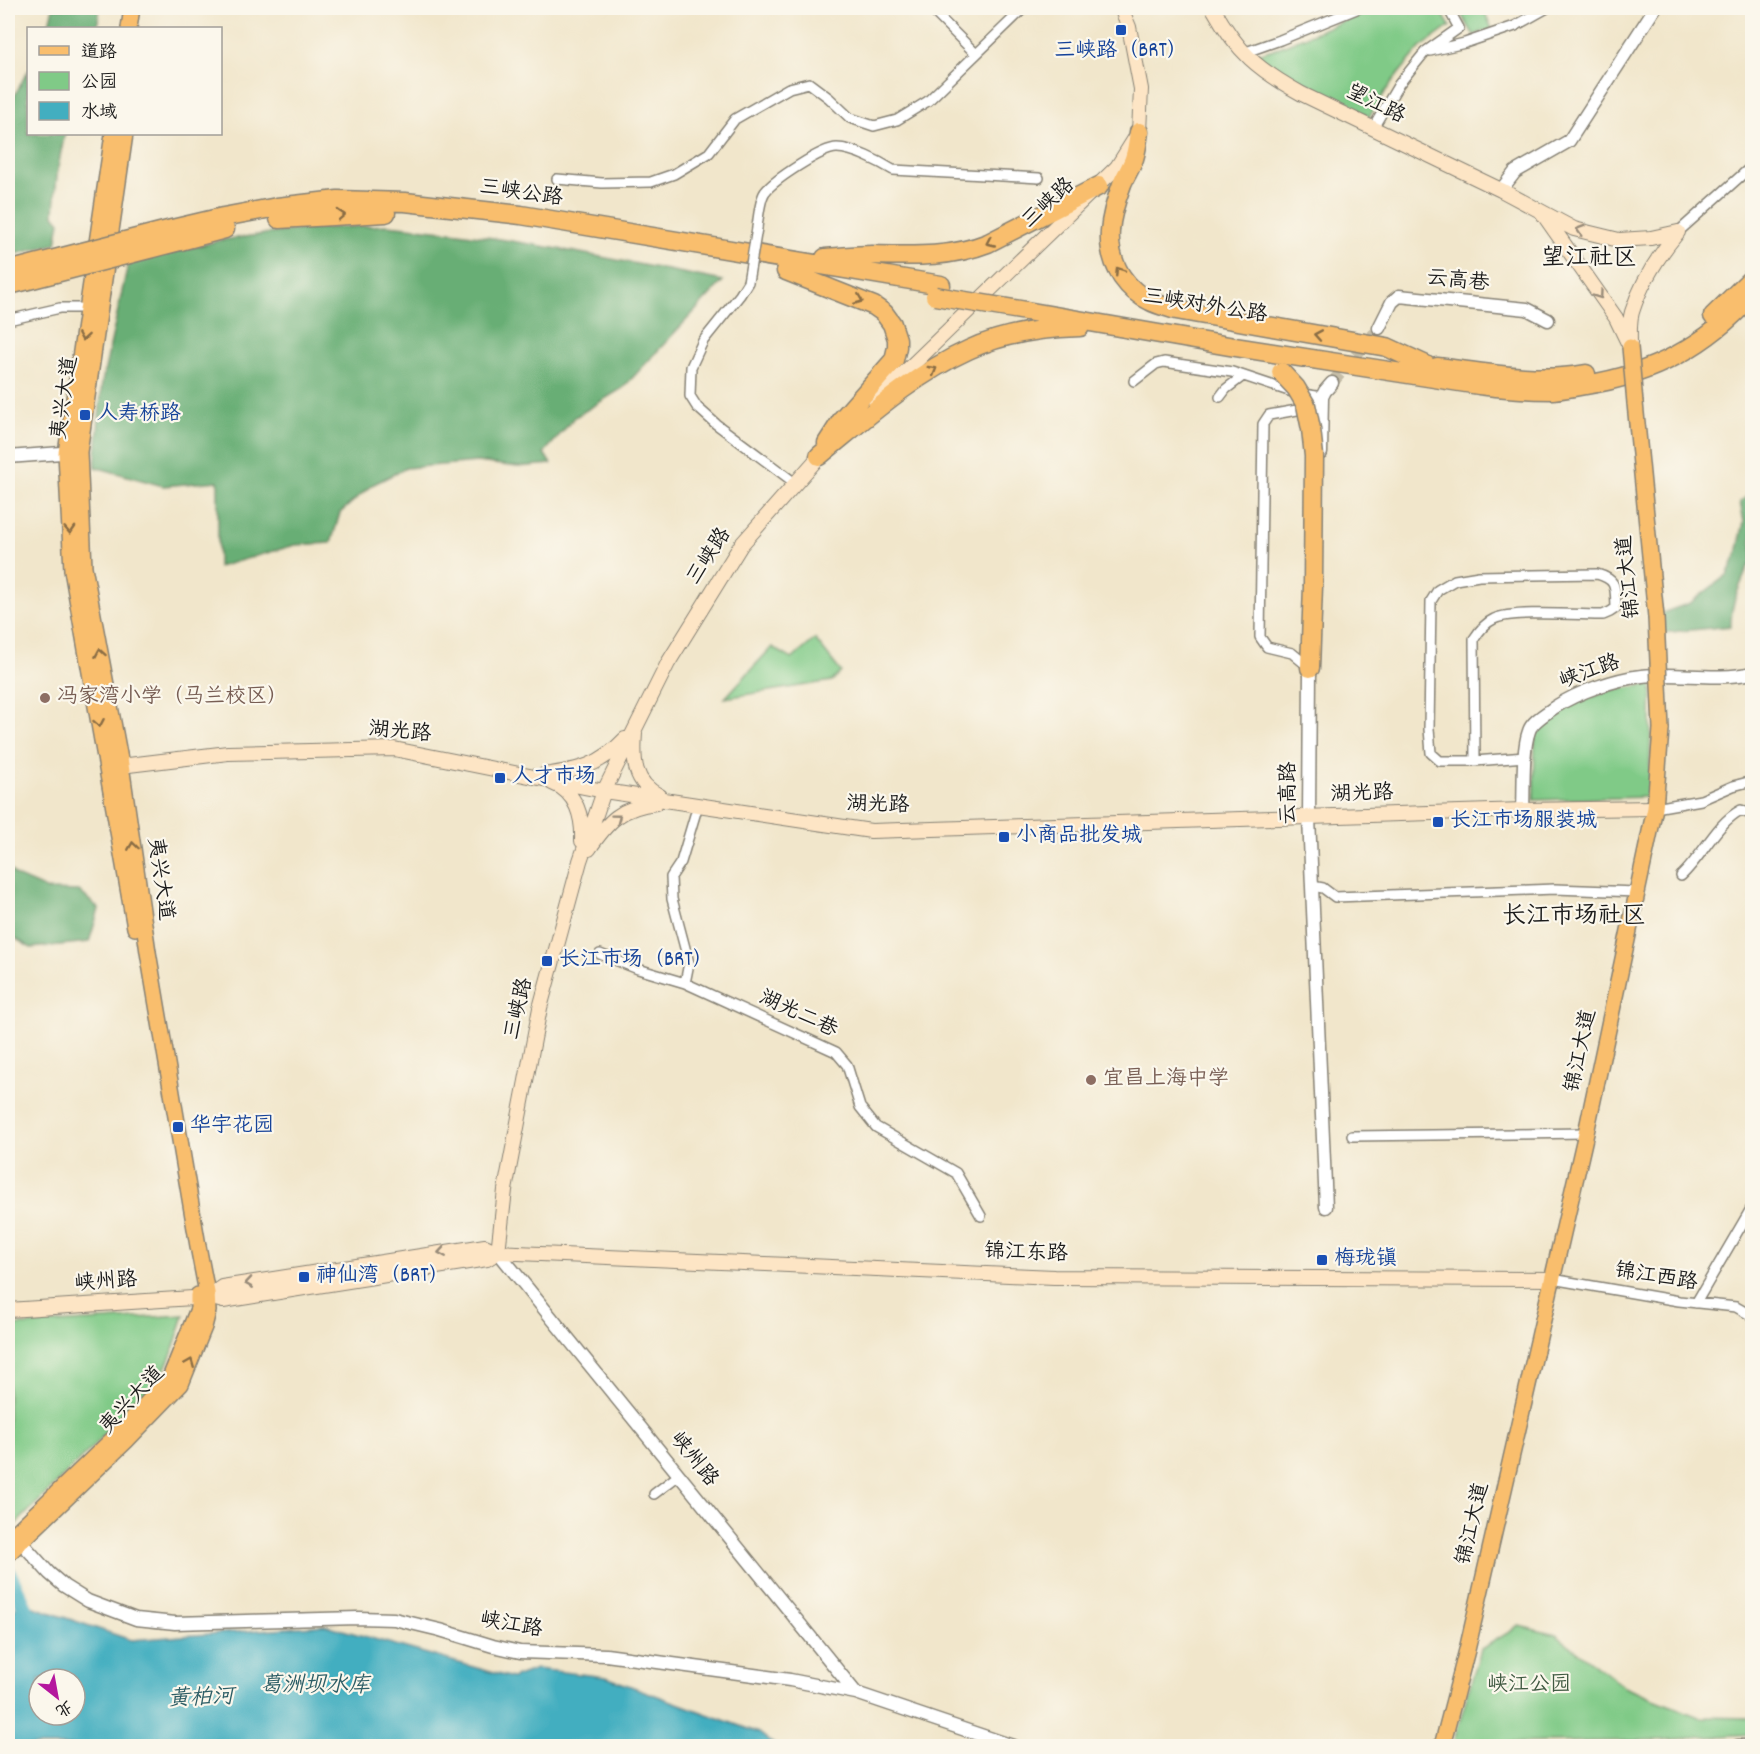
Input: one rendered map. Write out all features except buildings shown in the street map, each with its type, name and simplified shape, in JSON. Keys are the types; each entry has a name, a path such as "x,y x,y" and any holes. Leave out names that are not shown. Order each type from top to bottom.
{"highway":[{"path":"1138,132 1135,155 1122,185 1109,234 1113,262 1137,293 1176,310 1387,347 1426,365"},
{"path":"789,265 869,255 923,256 974,249 998,239 1098,186"},
{"name":"三峡公路","path":"8,278 176,235 285,218 381,212 503,224 789,265 1028,306"},
{"path":"789,265 874,306 884,313 892,324 897,339 894,360 843,418 819,456"},
{"name":"三峡对外公路","path":"1028,306 1426,365 1504,376 1538,378 1579,375 1614,368 1644,358 1678,342 1715,315 1752,278"},
{"name":"三峡对外公路","path":"1028,306 1119,327 1479,386 1556,390 1596,384 1641,372 1677,357 1708,336 1742,307 1752,295"},
{"path":"819,456 902,390 967,350 993,341 1037,332 1072,327 1119,327"},
{"path":"1229,346 1266,362 1281,372 1296,388 1306,405 1314,456 1310,668"}],"main road":[{"path":"129,27 132,8"},
{"path":"140,27 143,8"},
{"name":"三峡路","path":"498,1252 505,1190 540,1008 580,861 604,791 636,726 668,663 741,545 819,456 1117,167 1138,132 1141,89 1128,27 1121,8"},
{"name":"望江路","path":"1213,8 1226,31 1243,53 1271,77 1501,190 1574,229 1619,240 1652,238 1678,232"},
{"name":"夷兴大道","path":"8,1554 13,1540 126,1441 181,1384 208,1311 203,1297 198,1246 114,766 84,567 72,452 87,308 113,135"},
{"name":"夷兴大道","path":"72,452 125,135"},
{"path":"1542,212 1616,318 1630,347"},
{"path":"1630,347 1631,314 1662,251 1678,232"},
{"path":"1652,238 1662,251"},
{"name":"锦江大道","path":"1442,1746 1456,1697 1586,1133 1655,808 1661,729 1656,617 1630,347"},
{"path":"531,776 570,771 595,764 615,750 636,726"},
{"path":"636,726 634,753 638,775 649,791 670,801"},
{"name":"湖光路","path":"114,766 228,753 394,749 604,791 871,831 1523,810 1655,808"},
{"path":"531,776 558,786 576,802 583,826 580,861"},
{"path":"580,861 600,832 617,816 639,805 670,801"},
{"name":"峡州路","path":"8,1310 203,1297 223,1301 487,1259 498,1252"},
{"name":"锦江东路","path":"498,1252 1054,1277 1552,1279"}],"street":[{"path":"930,8 976,54"},
{"path":"557,179 602,183 651,182 674,174 709,153 735,119 789,88 809,83 850,118 874,126 897,120 928,101 1024,8"},
{"path":"1243,53 1359,8"},
{"path":"1373,128 1399,84 1425,52 1459,28 1448,8"},
{"path":"1425,52 1465,43 1515,27 1547,8"},
{"path":"1501,190 1515,172 1569,141 1655,8"},
{"path":"795,483 716,424 697,407 690,396 691,367 703,341 748,282 765,193 785,175 819,153 835,148 849,150 893,170 1039,178"},
{"path":"1678,232 1752,166"},
{"name":"云高巷","path":"1379,328 1392,302 1399,296 1527,309 1548,320"},
{"path":"8,320 60,308 87,308"},
{"path":"1134,381 1159,362 1232,372 1293,392 1322,398 1332,382"},
{"path":"1220,397 1226,389 1243,376"},
{"name":"云高路","path":"1322,398 1315,648 1310,668 1309,818 1326,1207"},
{"path":"1297,410 1276,412 1269,415 1263,424 1260,637 1267,647 1293,653 1310,668"},
{"path":"8,457 72,452"},
{"path":"1475,761 1474,639 1479,630 1494,619 1511,614 1603,615 1616,608 1615,586 1609,578 1597,574 1479,576 1455,580 1438,590 1431,601 1429,729 1431,753 1440,761 1475,761 1525,757"},
{"name":"峡江路","path":"1523,810 1525,757 1529,730 1545,713 1609,683 1642,676 1736,676 1752,673"},
{"path":"1655,808 1701,800 1733,786 1752,781"},
{"path":"686,983 689,963 672,899 671,877 681,862 698,805"},
{"path":"1681,876 1691,867 1730,815 1741,810 1752,815"},
{"path":"1312,886 1323,888 1335,897 1555,889 1637,892"},
{"name":"湖光二巷","path":"600,954 638,969 686,983 836,1052 847,1065 860,1107 876,1127 956,1173 981,1216"},
{"path":"1352,1136 1586,1133"},
{"path":"1696,1303 1752,1207"},
{"name":"峡州路","path":"498,1252 856,1693"},
{"name":"锦江西路","path":"1552,1279 1696,1303 1736,1307 1752,1316"},
{"path":"654,1494 679,1475"},
{"name":"峡江路","path":"13,1540 64,1586 88,1601 136,1619 175,1623 346,1618 394,1619 520,1652 606,1655 790,1680 856,1693 1013,1746"},
{"path":"1738,1746 1752,1746"}],"green space":[{"path":"53,8 100,8 97,27 48,27"},
{"path":"1375,8 1439,8 1450,26 1420,48 1391,83 1369,117 1252,59 1251,56 1280,47"},
{"path":"1457,8 1483,8 1492,29 1474,35"},
{"path":"27,72 27,135 65,135 54,205 54,215 60,222 56,244 8,256 11,210 8,207 8,108"},
{"path":"387,225 514,241 723,281 623,388 575,417 544,453 551,464 518,467 477,462 406,468 372,485 340,513 331,543 295,545 218,567 218,481 163,486 95,467 102,382 128,264 221,240 303,229"},
{"path":"1752,492 1752,563 1736,595 1731,626 1662,633 1662,613 1690,603 1727,575 1737,554 1744,522 1740,502"},
{"path":"815,639 841,672 832,681 725,698 772,647 792,659"},
{"path":"1652,684 1649,797 1534,800 1535,730 1550,716 1573,704 1612,690"},
{"path":"8,867 16,876 48,890 79,891 99,909 89,942 31,948 8,934"},
{"path":"184,1315 172,1353 160,1379 8,1532 8,1326"},
{"name":"峡江公园","path":"1519,1626 1556,1635 1626,1688 1699,1717 1752,1718 1752,1734 1660,1740 1453,1744 1481,1649"}],"water":[{"name":"葛洲坝水库","path":"28,1605 131,1640 325,1625 512,1678 536,1669 606,1677 759,1733 776,1746 8,1746 8,1614 14,1609"}],"waterway":[{"path":"8,1572 34,1627"}],"tunnel":[{"path":"1332,383 1379,328"}],"place":[{"name":"三峡路（BRT）","path":"1121,30"},
{"name":"人寿桥路","path":"85,415"},
{"name":"冯家湾小学（马兰校区）","path":"45,698"},
{"name":"人才市场","path":"500,778"},
{"name":"长江市场服装城","path":"1438,822"},
{"name":"小商品批发城","path":"1004,837"},
{"name":"长江市场（BRT）","path":"547,961"},
{"name":"宜昌上海中学","path":"1091,1080"},
{"name":"华宇花园","path":"178,1127"},
{"name":"梅珑镇","path":"1322,1260"},
{"name":"神仙湾（BRT）","path":"304,1277"}],"district":[{"name":"望江社区","path":"1589,259"},
{"name":"长江市场社区","path":"1574,917"}],"water label":[{"name":"黄柏河","path":"201,1699"}]}
